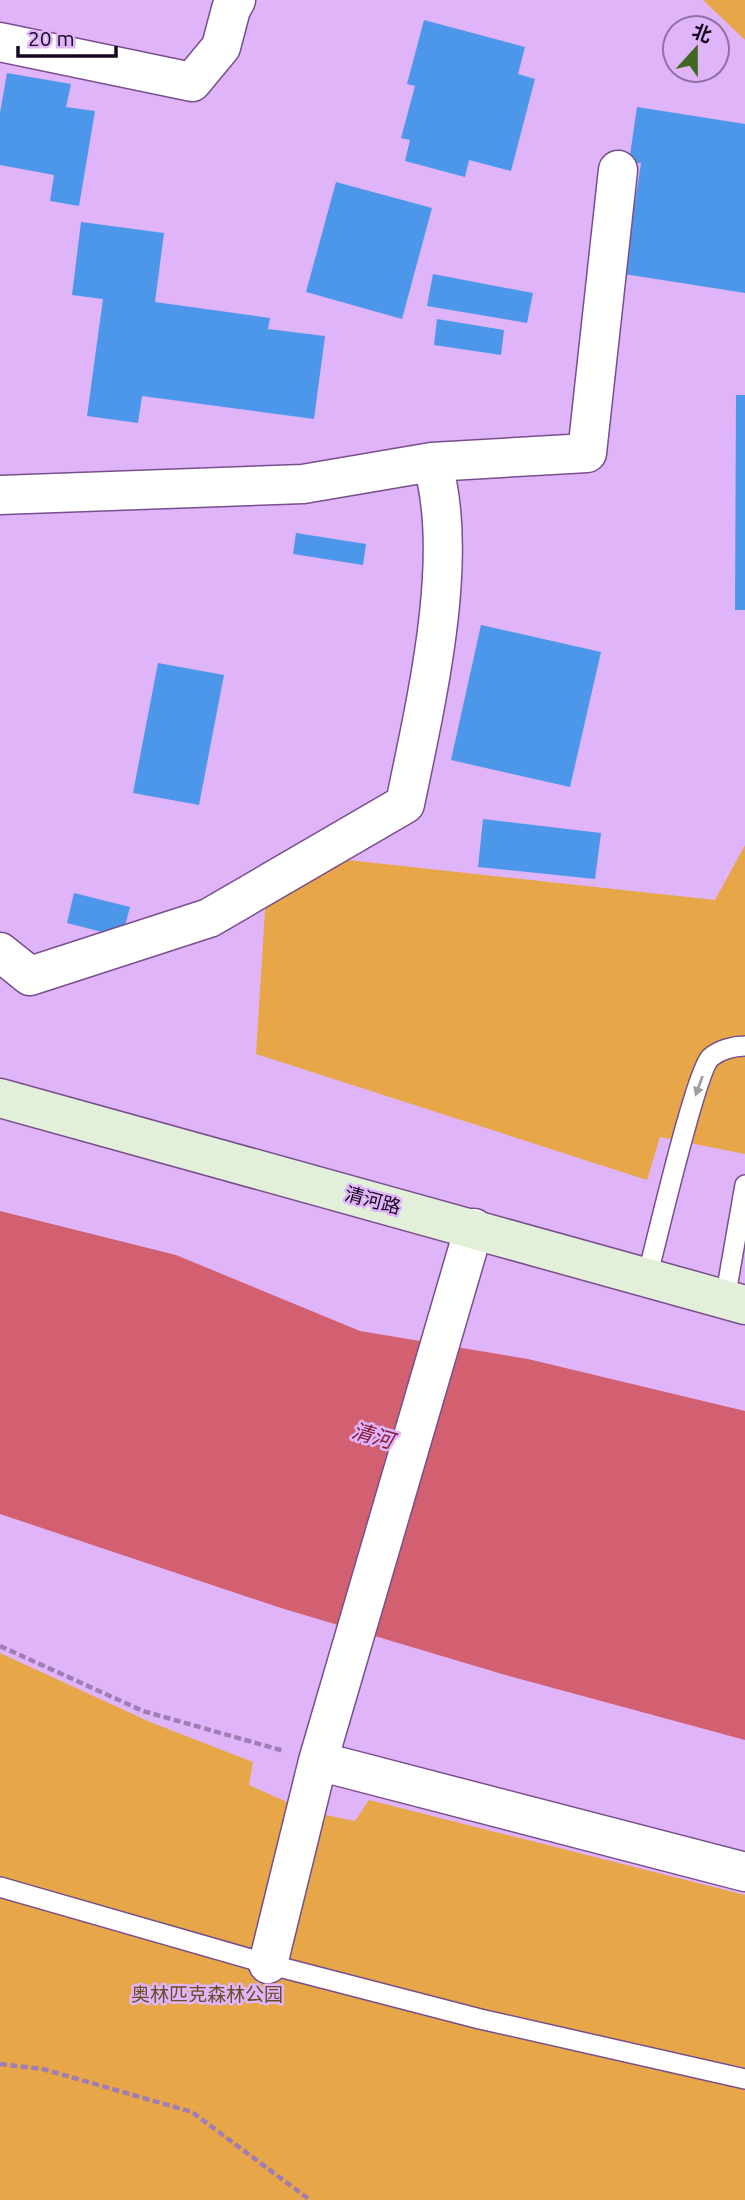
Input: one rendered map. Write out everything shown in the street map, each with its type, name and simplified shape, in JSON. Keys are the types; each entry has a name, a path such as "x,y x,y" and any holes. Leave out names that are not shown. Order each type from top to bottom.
{"street":[{"path":"0,42 192,82 221,47 236,0"},
{"path":"0,495 303,484 432,462 587,453 618,170"},
{"path":"0,952 30,976 209,918 405,804 432,673 442,558 441,490 432,462"},
{"name":"清河路","path":"0,1098 735,1302"},
{"path":"268,1964 318,1761 474,1228"},
{"path":"318,1761 745,1872"}],"lane":[{"path":"647,1277 696,1092 709,1059 732,1046 745,1046"},
{"path":"735,1302 745,1185"},
{"path":"0,1887 268,1964 480,2019 745,2079"}],"path":[{"path":"0,1646 143,1711 318,1761"},
{"path":"0,2064 43,2068 192,2112 310,2200"}],"green space":[{"path":"703,0 745,0 745,40 731,27 731,14 718,14"},
{"path":"745,845 745,1154 660,1137 647,1180 256,1054 267,879 302,855 715,900"},
{"name":"奥林匹克森林公园","path":"0,1653 150,1722 253,1762 249,1785 307,1811 355,1821 369,1800 745,1895 745,2200 0,2200"}],"water":[{"name":"清河","path":"0,1211 176,1255 360,1331 528,1359 745,1411 745,1740 502,1674 281,1608 0,1514"}],"building":[{"path":"424,20 525,47 518,74 535,79 511,171 469,160 465,177 405,161 410,140 401,138 415,86 407,84"},
{"path":"7,73 71,84 66,107 95,111 79,206 50,201 54,175 0,165 0,113"},
{"path":"637,107 745,124 745,293 624,274 641,163 629,162"},
{"path":"336,182 432,208 402,319 306,292"},
{"path":"81,222 164,233 155,302 270,318 268,329 325,336 314,419 142,396 138,423 87,416 103,299 72,295"},
{"path":"433,274 533,293 527,323 427,306"},
{"path":"437,319 504,330 501,355 434,345"},
{"path":"736,395 745,395 745,610 735,610"},
{"path":"296,533 366,544 363,565 293,554"},
{"path":"481,625 601,652 570,787 451,760"},
{"path":"158,663 224,675 199,805 133,793"},
{"path":"483,819 601,833 595,879 478,867"},
{"path":"74,893 130,907 122,937 67,923"}]}
